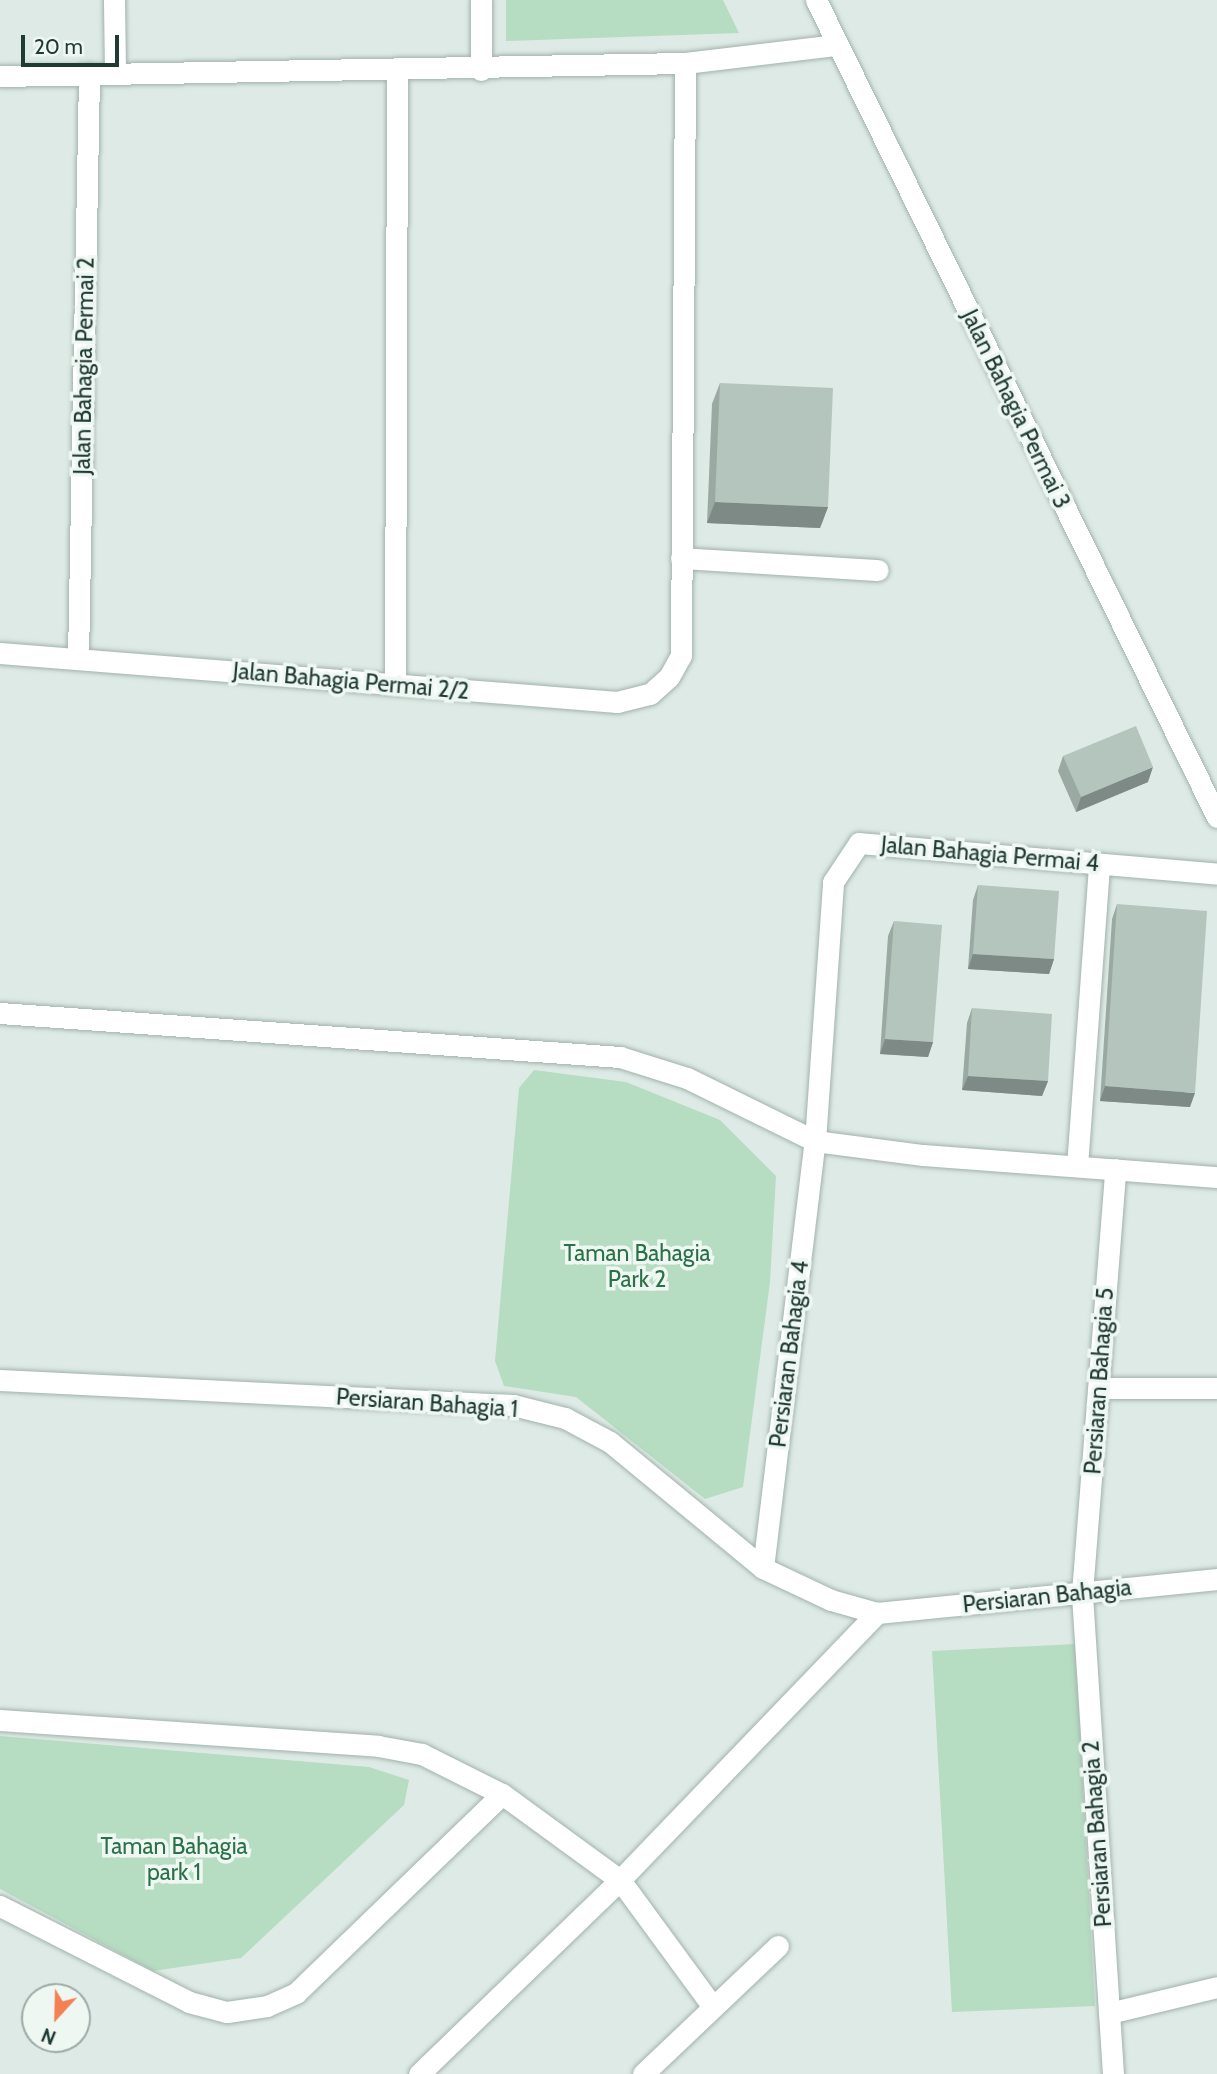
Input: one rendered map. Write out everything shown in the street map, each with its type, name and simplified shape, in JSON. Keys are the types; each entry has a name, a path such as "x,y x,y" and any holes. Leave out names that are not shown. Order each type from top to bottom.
{"street":[{"path":"114,0 115,72"},
{"path":"481,0 481,70"},
{"name":"Jalan Bahagia Permai 3","path":"816,0 1217,817"},
{"path":"0,76 115,72 397,72 685,63 837,45"},
{"path":"685,63 681,558 878,570"},
{"path":"395,684 397,72"},
{"name":"Jalan Bahagia Permai 2","path":"78,659 89,73"},
{"name":"Jalan Bahagia Permai 2/2","path":"0,653 617,702 650,694 669,677 681,655 681,558"},
{"name":"Jalan Bahagia Permai 4","path":"815,1141 834,882 859,843 1217,874"},
{"path":"1077,1166 1099,864"},
{"path":"0,1013 620,1058 687,1078 815,1141 923,1155 1217,1177"},
{"name":"Persiaran Bahagia 4","path":"763,1568 815,1141"},
{"name":"Persiaran Bahagia 5","path":"1082,1593 1115,1169"},
{"name":"Persiaran Bahagia 1","path":"0,1380 513,1405 565,1418 610,1442 763,1568 831,1600 877,1613"},
{"path":"1099,1388 1217,1388"},
{"name":"Persiaran Bahagia","path":"877,1613 1217,1579"},
{"name":"Persiaran Bahagia 2","path":"1082,1593 1113,2074"},
{"path":"419,2074 620,1880 877,1613"},
{"path":"0,1720 377,1746 422,1754 502,1794 620,1880 713,2007"},
{"path":"0,1906 189,2002 227,2012 267,2006 296,1993 502,1794"},
{"path":"643,2074 778,1946"},
{"path":"1109,2013 1217,1987"}],"green space":[{"path":"506,0 723,0 739,33 506,41"},
{"name":"Taman Bahagia Park 2","path":"534,1070 626,1082 720,1120 776,1176 770,1282 743,1487 705,1499 576,1397 504,1386 495,1361 519,1088"},
{"path":"1075,1644 1095,2006 952,2012 932,1651"},
{"name":"Taman Bahagia park 1","path":"0,1736 369,1767 409,1780 404,1805 241,1958 153,1971 0,1889"}],"building":[{"path":"720,383 833,388 828,507 715,502"},
{"path":"1136,726 1153,767 1081,797 1063,756"},
{"path":"978,885 1059,891 1054,959 973,954"},
{"path":"1117,904 1207,911 1195,1093 1105,1086"},
{"path":"894,921 942,925 933,1042 885,1039"},
{"path":"972,1008 1052,1014 1048,1081 968,1076"}]}
